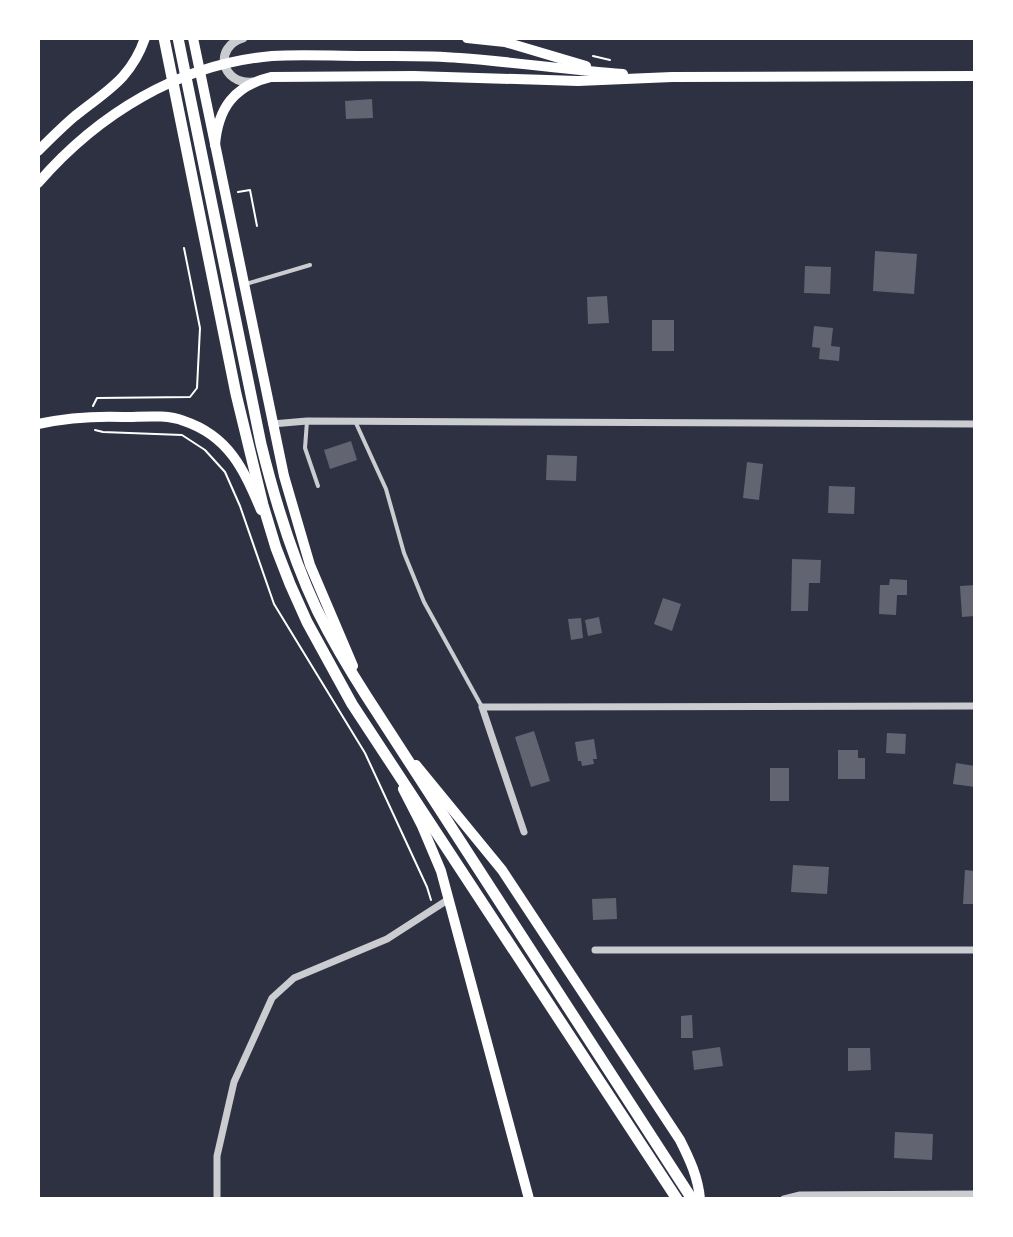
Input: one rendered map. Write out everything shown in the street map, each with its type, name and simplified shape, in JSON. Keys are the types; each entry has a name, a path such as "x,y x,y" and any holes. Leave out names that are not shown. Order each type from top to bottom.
{"main road":[{"path":"38,151 59,130 123,79 145,38"},
{"path":"164,38 248,448 276,548"},
{"path":"178,38 261,444 289,543 317,610 367,697 692,1199"},
{"path":"193,38 284,476 310,565 367,697"},
{"path":"467,38 505,42 598,69 635,75"},
{"path":"38,183 81,138 122,108 161,86 226,64 271,56 455,57 672,77"},
{"path":"215,145 216,129 224,109 240,90 271,77 344,75 578,81 672,77 975,76"},
{"path":"38,424 77,418 163,417 183,420 221,441 240,464 307,622 352,704 677,1199"},
{"path":"392,735 502,870 680,1140 699,1183 700,1199"},
{"path":"377,742 422,826 441,871 529,1199"}],"street":[{"path":"243,38 232,42 226,50 224,64 235,80 253,82"},
{"path":"272,424 307,421 975,424"},
{"path":"524,832 482,707 975,706"},
{"path":"217,1199 217,1156 234,1082 272,998 294,978 387,939 449,899"},
{"path":"595,950 975,950"},
{"path":"784,1199 800,1195 975,1194"}],"lane":[{"path":"244,285 310,265"},
{"path":"307,421 305,448 318,486"},
{"path":"355,421 386,489 404,553 424,602 482,707"}],"path":[{"path":"590,56 620,63"},
{"path":"238,192 250,190 257,226"},
{"path":"91,412 97,398 190,397 197,388 200,328 184,248"},
{"path":"92,426 92,429 103,432 182,435 205,450 225,472 274,604 365,753 427,887 433,909"}],"building":[{"path":"372,99 373,118 346,119 345,101"},
{"path":"875,251 917,254 914,294 873,291"},
{"path":"805,266 831,267 830,294 804,293"},
{"path":"607,296 609,323 588,324 587,297"},
{"path":"652,320 674,320 674,351 652,351"},
{"path":"814,326 833,328 831,346 840,347 839,361 819,359 820,348 812,347"},
{"path":"351,441 357,460 330,469 324,450"},
{"path":"547,455 577,456 576,481 546,480"},
{"path":"747,462 763,464 759,500 743,498"},
{"path":"829,486 855,487 854,514 828,513"},
{"path":"792,559 821,560 820,583 809,583 808,611 791,611"},
{"path":"890,579 907,580 907,595 897,595 896,615 879,614 880,585 889,585"},
{"path":"975,585 975,616 962,617 960,586"},
{"path":"663,598 681,604 672,631 654,624"},
{"path":"599,617 602,633 588,636 585,620"},
{"path":"581,618 583,638 571,640 568,619"},
{"path":"534,731 550,781 531,787 515,737"},
{"path":"887,733 906,734 905,754 886,753"},
{"path":"594,739 597,759 593,759 594,764 582,766 578,761 575,742"},
{"path":"838,750 858,750 858,758 865,758 865,779 838,779"},
{"path":"956,763 975,766 975,787 953,784"},
{"path":"770,768 789,768 789,801 770,801"},
{"path":"793,865 829,867 827,894 791,892"},
{"path":"965,870 975,871 975,904 963,904"},
{"path":"616,898 617,919 593,920 592,899"},
{"path":"692,1015 693,1038 681,1038 681,1016"},
{"path":"720,1047 723,1066 694,1070 692,1051"},
{"path":"848,1048 870,1048 871,1070 848,1071"},
{"path":"895,1132 933,1134 932,1160 894,1158"}]}
